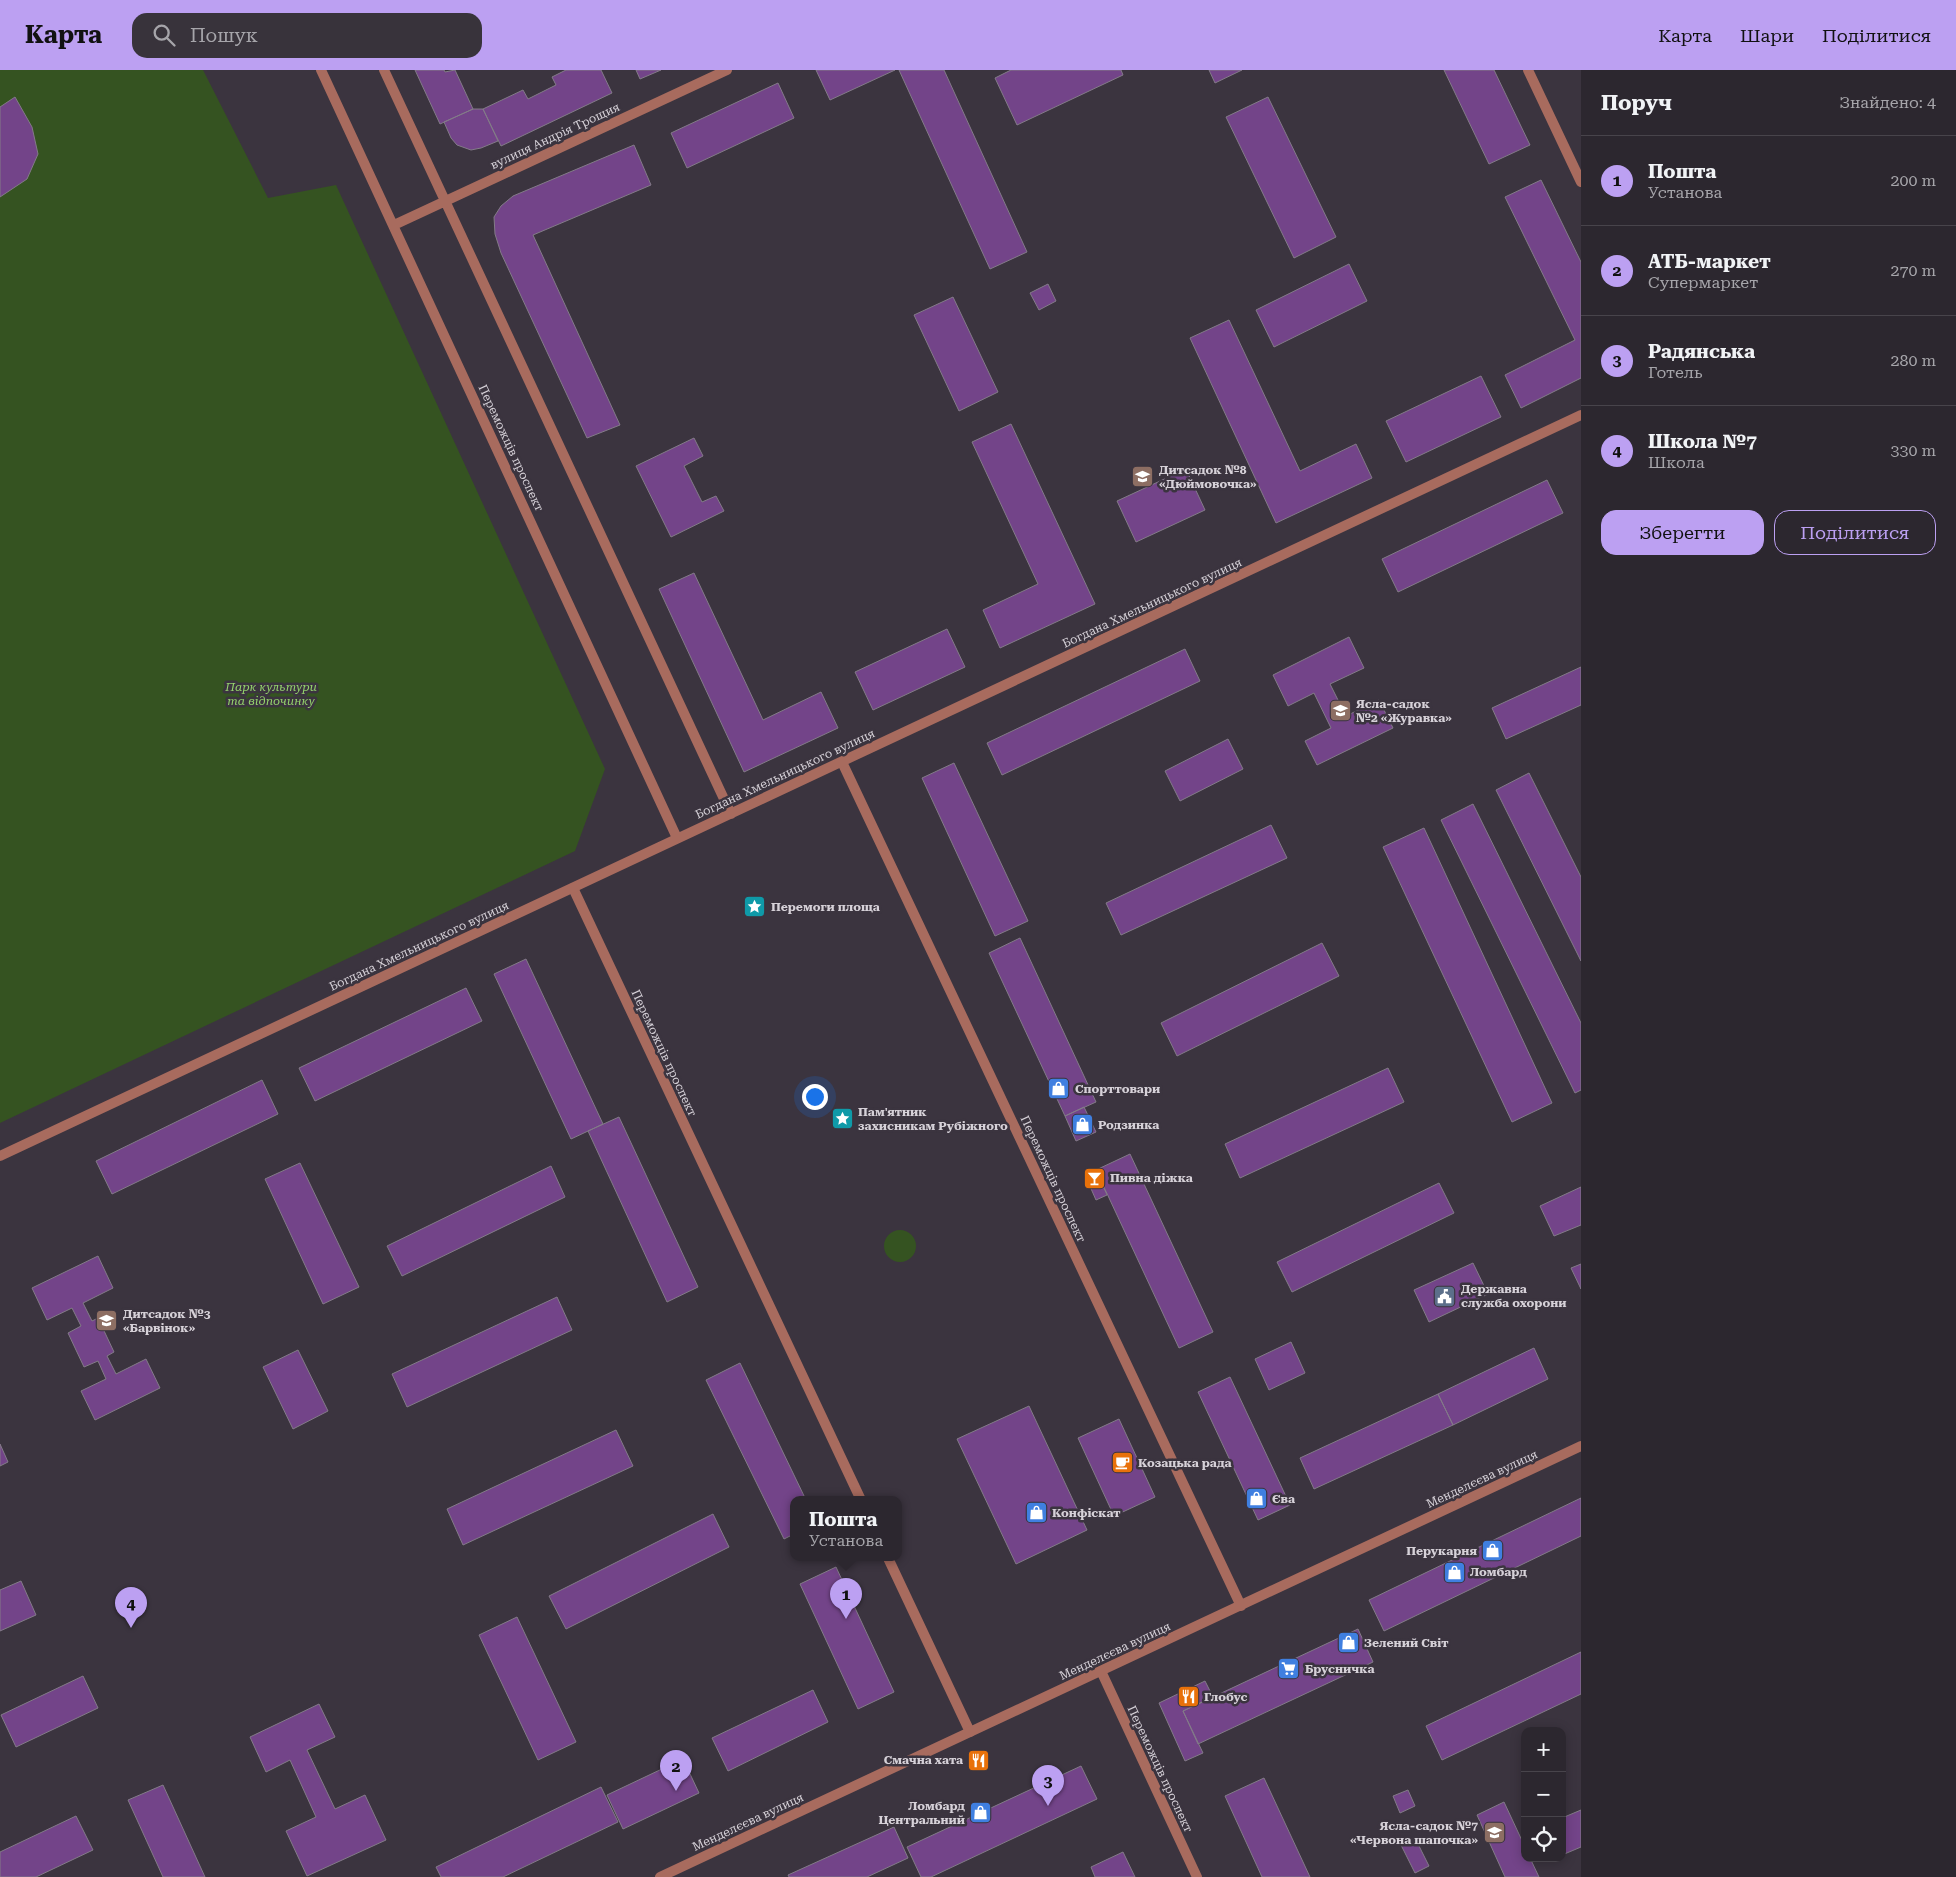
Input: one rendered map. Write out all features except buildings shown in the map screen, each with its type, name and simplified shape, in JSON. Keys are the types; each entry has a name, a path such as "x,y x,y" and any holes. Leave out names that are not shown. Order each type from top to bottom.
{"street":[{"name":"Переможців проспект","path":"321,70 677,838"},
{"path":"384,70 731,814"},
{"name":"вулиця Андрія Трощия","path":"394,225 727,70"},
{"path":"1528,70 1581,182"},
{"name":"Богдана Хмельницького вулиця","path":"0,1156 1581,414"},
{"name":"Переможців проспект","path":"842,762 1242,1606"},
{"name":"Переможців проспект","path":"573,888 859,1496"},
{"name":"Менделєєва вулиця","path":"660,1877 1581,1446"},
{"path":"889,1561 970,1732"},
{"name":"Переможців проспект","path":"1101,1671 1197,1877"}],"green space":[{"name":"Парк культури та відпочинку","path":"0,70 203,70 268,198 336,185 605,769 575,851 0,1123"},
{"path":"900,1230 906,1231 911,1235 915,1240 915,1252 911,1257 906,1261 900,1262 894,1261 889,1257 885,1252 884,1246 885,1240 889,1235 894,1231"}],"place":[{"name":"Дитсадок №8 «Дюймовочка»","path":"1143,477"},
{"name":"Ясла-садок №2 «Журавка»","path":"1340,711"},
{"name":"Перемоги площа","path":"755,907"},
{"name":"Спорттовари","path":"1059,1089"},
{"name":"Пам'ятник захисникам Рубіжного","path":"842,1119"},
{"name":"Родзинка","path":"1082,1125"},
{"name":"Пивна діжка","path":"1094,1178"},
{"name":"Державна служба охорони","path":"1445,1296"},
{"name":"Дитсадок №3 «Барвінок»","path":"107,1321"},
{"name":"Козацька рада","path":"1122,1463"},
{"name":"Єва","path":"1256,1499"},
{"name":"Конфіскат","path":"1036,1513"},
{"name":"Перукарня","path":"1493,1551"},
{"name":"Ломбард","path":"1454,1572"},
{"name":"Пошта","path":"846,1619"},
{"name":"Школа №7","path":"131,1628"},
{"name":"Зелений Світ","path":"1348,1643"},
{"name":"Брусничка","path":"1289,1669"},
{"name":"Глобус","path":"1188,1697"},
{"name":"Смачна хата","path":"979,1760"},
{"name":"АТБ-маркет","path":"676,1791"},
{"name":"Радянська","path":"1048,1806"},
{"name":"Ломбард Центральний","path":"981,1813"},
{"name":"Ясла-садок №7 «Червона шапочка»","path":"1494,1833"}]}
